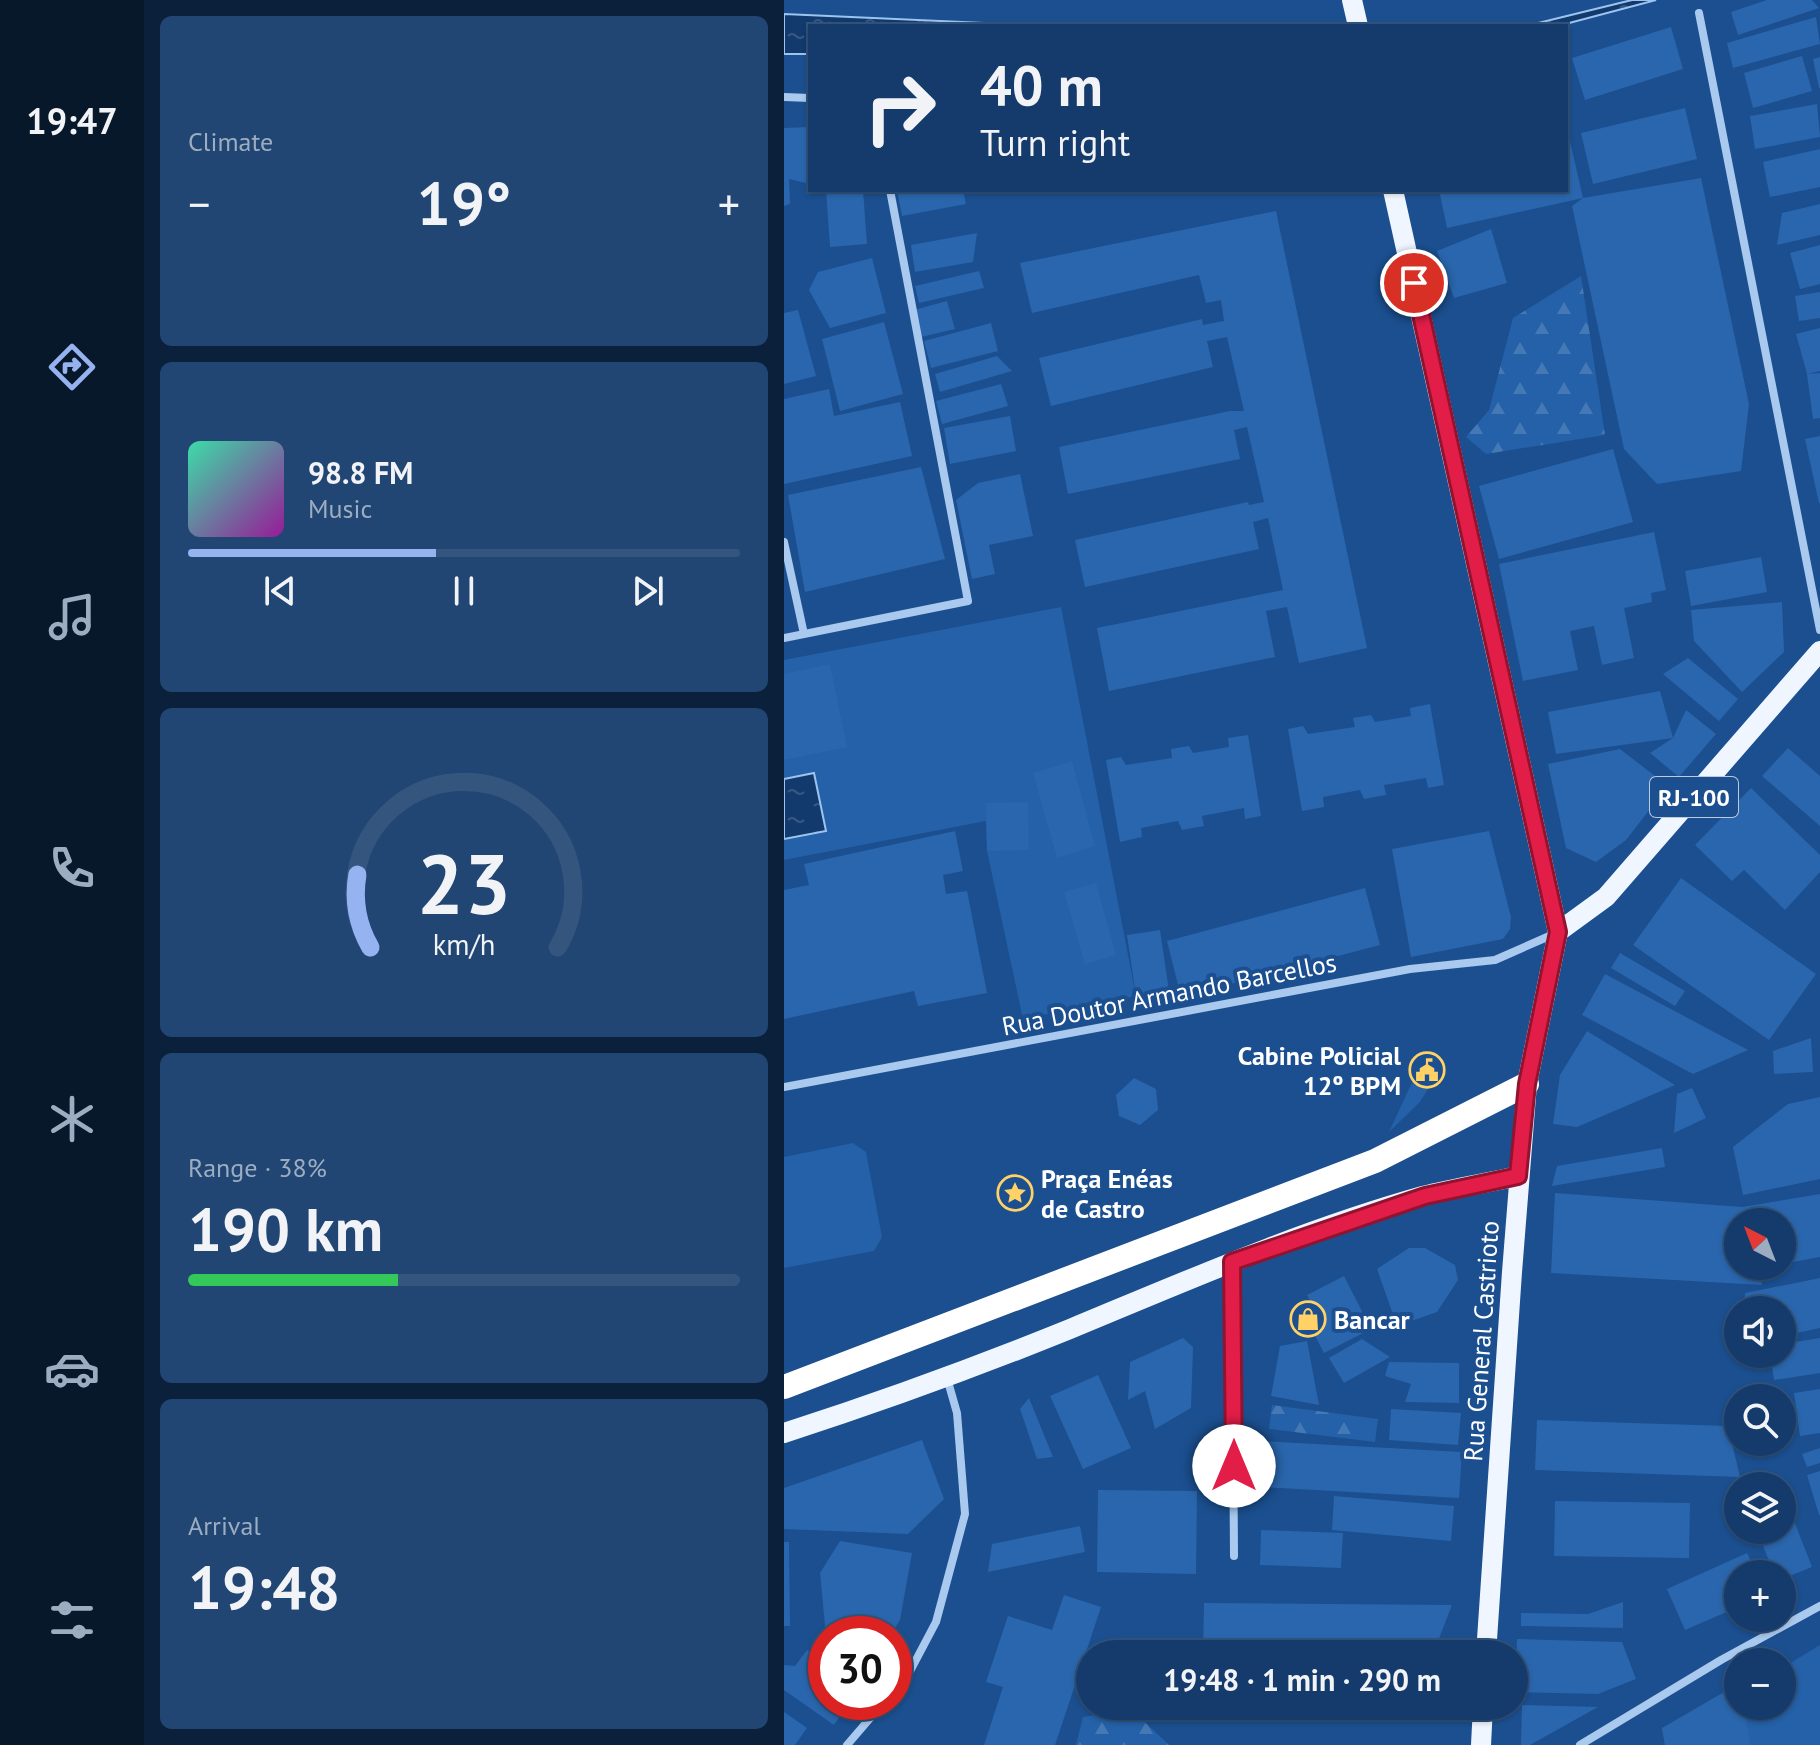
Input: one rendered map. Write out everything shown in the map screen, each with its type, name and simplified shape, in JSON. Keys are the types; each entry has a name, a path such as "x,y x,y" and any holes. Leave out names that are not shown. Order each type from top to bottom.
{"highway":[{"path":"784,1387 1375,1161 1527,1084"}],"main road":[{"path":"1352,0 1358,24"},
{"name":"Rua General Castrioto","path":"1393,192 1558,932 1527,1084 1487,1640"},
{"name":"RJ-100","path":"1558,932 1606,897 1820,651"},
{"path":"784,1433 1067,1330 1232,1262 1425,1196 1518,1176"},
{"path":"1481,1745 1482,1720"}],"street":[{"path":"1699,13 1820,630"},
{"path":"784,97 808,98"},
{"path":"784,638 968,601 890,192"},
{"path":"784,542 804,634"},
{"name":"Rua Doutor Armando Barcellos","path":"784,1087 1410,969 1495,960 1558,932"},
{"path":"1232,1262 1235,1346 1234,1556"},
{"path":"912,1667 936,1622 965,1514 957,1413 946,1376"},
{"path":"1580,1745 1721,1660 1820,1606"},
{"path":"847,1745 869,1720"}],"green space":[{"path":"1581,276 1605,435 1486,454 1466,437 1489,410 1513,318"},
{"path":"1061,607 1136,996 1023,1019 987,851 986,821 784,860 784,660"},
{"path":"1414,1078 1431,1084 1420,1102 1389,1132"},
{"path":"853,1143 866,1152 882,1237 874,1251 784,1268 784,1157"},
{"path":"1272,1405 1378,1419 1375,1442 1269,1429"},
{"path":"1820,1645 1820,1745 1665,1745 1662,1728 1724,1710 1724,1720 1796,1720 1796,1660"},
{"path":"1082,1720 1143,1720 1169,1745 1076,1745"}],"water":[{"path":"1632,0 1656,0 1566,24 1534,24"},
{"path":"784,14 1007,24 808,24 808,54 784,54"},
{"path":"814,773 826,831 784,839 784,779"}],"building":[{"path":"1767,0 1812,0 1819,8 1738,35 1731,12"},
{"path":"1816,17 1820,44 1733,68 1727,43"},
{"path":"1671,27 1683,69 1585,100 1572,58"},
{"path":"1802,56 1812,91 1753,108 1744,73"},
{"path":"1820,57 1820,88 1819,88 1813,59"},
{"path":"1817,104 1820,137 1755,149 1750,116"},
{"path":"1685,108 1697,159 1593,184 1581,133"},
{"path":"808,127 808,184 789,179 790,204 784,206 784,128"},
{"path":"1568,133 1583,198 1447,228 1439,192 1568,192"},
{"path":"1820,149 1820,187 1770,197 1763,162"},
{"path":"1701,178 1749,404 1741,471 1657,484 1624,449 1572,206 1583,198"},
{"path":"826,192 863,192 867,244 830,247"},
{"path":"897,192 963,192 966,204 902,216"},
{"path":"1820,204 1820,235 1777,245 1782,213"},
{"path":"1276,211 1367,648 1299,663 1287,607 1266,611 1275,657 1109,691 1097,628 1283,590 1268,518 1253,522 1259,549 1085,587 1075,540 1248,502 1249,505 1264,502 1247,427 1234,430 1240,459 1068,494 1059,447 1230,411 1244,411 1227,337 1207,341 1213,367 1051,406 1039,358 1202,319 1203,325 1224,321 1221,300 1206,303 1199,275 1032,313 1020,263"},
{"path":"1491,229 1507,283 1454,298 1437,251"},
{"path":"977,233 973,262 915,272 911,245"},
{"path":"1820,245 1820,284 1800,289 1790,253"},
{"path":"872,258 886,313 830,328 809,290 818,272"},
{"path":"979,271 984,288 919,303 915,286"},
{"path":"1820,292 1820,318 1799,321 1795,296"},
{"path":"947,301 955,329 921,337 914,310"},
{"path":"798,310 816,376 784,384 784,313"},
{"path":"884,322 903,394 840,411 822,339"},
{"path":"991,323 998,351 931,368 924,341"},
{"path":"1820,328 1820,371 1807,374 1796,334"},
{"path":"997,356 1012,371 940,392 935,374"},
{"path":"1820,373 1820,418 1813,419 1807,374"},
{"path":"1001,384 1008,406 942,424 936,401"},
{"path":"829,389 834,416 900,402 912,456 784,484 784,399"},
{"path":"1010,416 1016,451 950,464 944,428"},
{"path":"1820,436 1820,503 1819,503 1805,439"},
{"path":"1613,449 1633,522 1499,559 1479,486"},
{"path":"921,467 945,559 805,592 788,495"},
{"path":"1020,474 1033,536 989,545 995,574 972,579 956,500 978,483"},
{"path":"1654,532 1666,590 1651,593 1652,602 1624,608 1634,658 1602,665 1594,626 1570,631 1578,670 1523,681 1499,564"},
{"path":"1761,557 1767,592 1691,606 1685,571"},
{"path":"1782,602 1784,652 1742,692 1694,641 1691,610"},
{"path":"1688,658 1738,699 1719,721 1663,674"},
{"path":"830,664 847,747 784,760 784,674"},
{"path":"1660,691 1673,738 1556,754 1548,712"},
{"path":"1430,704 1444,785 1428,788 1426,778 1384,785 1386,795 1364,799 1360,790 1323,797 1324,807 1302,811 1288,729 1303,726 1308,734 1355,727 1353,718 1371,715 1375,722 1411,716 1410,708"},
{"path":"1686,710 1716,734 1679,777 1650,753 1673,738"},
{"path":"1248,735 1261,816 1245,819 1244,808 1202,816 1204,826 1182,830 1178,821 1141,828 1142,837 1120,842 1106,760 1121,757 1126,765 1172,758 1171,749 1189,746 1193,753 1229,747 1228,738"},
{"path":"1788,748 1820,776 1820,826 1762,776"},
{"path":"1620,749 1668,786 1626,840 1596,862 1566,848 1548,764"},
{"path":"1072,761 1095,846 1057,858 1033,773"},
{"path":"1751,788 1820,855 1820,872 1785,910 1744,870 1732,881 1695,845"},
{"path":"1028,802 1029,850 987,851 986,803"},
{"path":"955,831 963,871 943,875 946,894 967,891 987,993 918,1006 914,991 784,1019 784,890 809,885 804,864"},
{"path":"1489,831 1511,917 1510,929 1503,939 1411,957 1392,849"},
{"path":"1681,878 1816,974 1769,1040 1633,945"},
{"path":"1096,883 1116,955 1085,964 1064,892"},
{"path":"1365,888 1380,945 1181,997 1167,941"},
{"path":"1160,930 1169,991 1136,996 1127,935"},
{"path":"1620,953 1685,991 1675,1006 1611,968"},
{"path":"1605,974 1748,1050 1693,1074 1582,1015"},
{"path":"1587,1031 1675,1085 1577,1127 1553,1124 1560,1075"},
{"path":"1811,1038 1813,1072 1774,1074 1773,1051"},
{"name":"Cabine Policial 12º BPM","path":"1423,1055 1440,1063 1431,1084 1414,1078"},
{"path":"1134,1078 1156,1089 1158,1110 1140,1125 1119,1116 1116,1095"},
{"path":"1692,1088 1706,1118 1674,1133 1677,1094"},
{"path":"1820,1097 1820,1179 1743,1195 1733,1147 1788,1104"},
{"path":"1662,1148 1665,1167 1552,1186 1557,1166"},
{"path":"1555,1193 1742,1207 1820,1194 1820,1257 1796,1261 1796,1208 1724,1208 1724,1280 1761,1280 1762,1285 1551,1273"},
{"path":"1409,1248 1425,1248 1455,1265 1458,1280 1437,1312 1397,1326 1377,1269"},
{"path":"1344,1276 1371,1329 1324,1353 1313,1332 1323,1326 1307,1295"},
{"path":"1820,1278 1820,1328 1796,1333 1796,1296 1745,1296 1745,1293"},
{"path":"1183,1338 1193,1347 1191,1408 1155,1429 1145,1391 1128,1400 1130,1362"},
{"path":"1820,1338 1820,1373 1774,1380 1772,1368 1796,1368 1796,1342"},
{"path":"1362,1339 1390,1357 1344,1383 1329,1358"},
{"path":"1307,1341 1319,1405 1271,1396 1280,1346"},
{"path":"1389,1362 1459,1363 1459,1403 1405,1402 1411,1384 1385,1376"},
{"path":"1098,1375 1131,1448 1083,1469 1050,1396"},
{"path":"1820,1389 1820,1433 1800,1436 1796,1393"},
{"path":"1029,1398 1053,1457 1037,1459 1020,1409"},
{"path":"1391,1409 1461,1413 1458,1445 1389,1440"},
{"path":"1537,1420 1724,1426 1724,1456 1735,1456 1739,1472 1724,1472 1724,1476 1535,1470"},
{"path":"922,1440 944,1499 908,1534 784,1529 784,1488"},
{"path":"1263,1441 1462,1452 1459,1498 1261,1487"},
{"path":"1820,1448 1820,1463 1807,1467 1802,1454"},
{"path":"1820,1471 1820,1515 1819,1515 1807,1475"},
{"path":"1098,1490 1197,1491 1196,1574 1097,1572"},
{"path":"1334,1496 1454,1506 1451,1541 1332,1530"},
{"path":"1555,1501 1690,1503 1689,1558 1554,1556"},
{"path":"1080,1526 1085,1552 988,1572 992,1544"},
{"path":"1796,1526 1812,1567 1796,1573 1796,1560 1769,1560 1762,1544 1796,1544"},
{"path":"1261,1530 1343,1533 1341,1568 1260,1565"},
{"path":"840,1541 912,1553 901,1616 824,1616 820,1573"},
{"path":"784,1542 789,1542 790,1626 784,1626"},
{"path":"1747,1553 1750,1560 1731,1560"},
{"path":"1724,1563 1724,1613 1685,1630 1667,1589"},
{"path":"1064,1595 1101,1607 1090,1640 1076,1640 1076,1682 1055,1745 984,1745 1003,1687 986,1682 1008,1616 1052,1630"},
{"path":"1623,1602 1623,1628 1521,1626 1521,1613 1588,1614"},
{"path":"1204,1603 1452,1605 1438,1640 1203,1640"},
{"path":"1517,1639 1622,1642 1636,1679 1598,1694 1528,1692 1528,1640"},
{"path":"808,1651 808,1707 784,1690 784,1665 795,1666"},
{"path":"1724,1692 1724,1720 1746,1720 1750,1745 1665,1745 1662,1728"},
{"path":"1528,1705 1598,1707 1530,1745 1521,1745 1522,1720 1528,1720"},
{"path":"784,1712 807,1728 795,1745 784,1745"}],"place":[{"name":"Cabine Policial 12º BPM","path":"1427,1070"},
{"name":"Praça Enéas de Castro","path":"1015,1193"},
{"name":"Bancar","path":"1308,1319"}],"route":[{"path":"1234,1466 1232,1262 1425,1196 1518,1176 1527,1084 1558,932 1414,283"}]}
